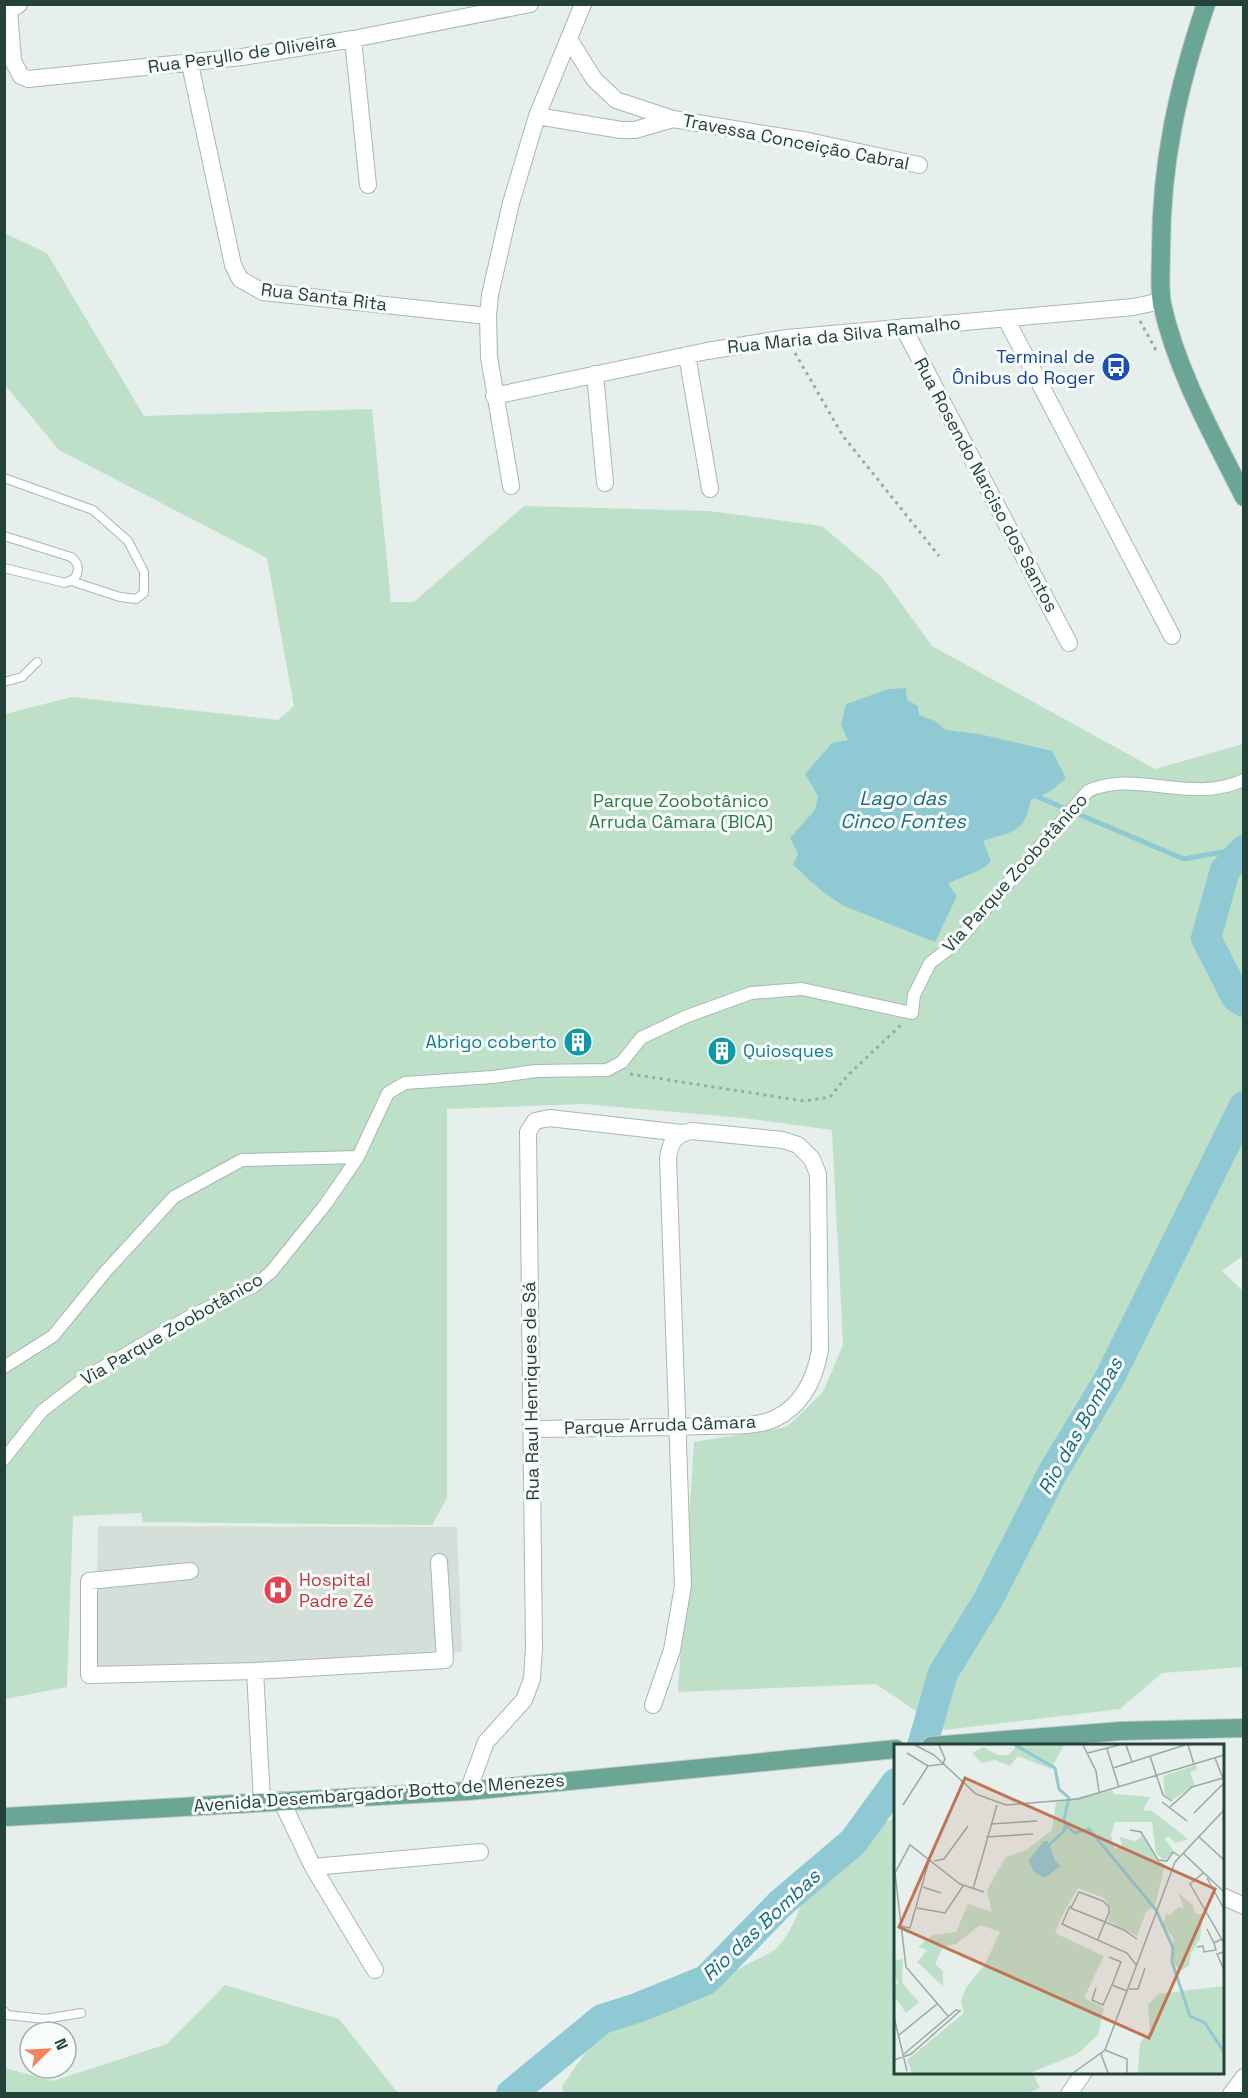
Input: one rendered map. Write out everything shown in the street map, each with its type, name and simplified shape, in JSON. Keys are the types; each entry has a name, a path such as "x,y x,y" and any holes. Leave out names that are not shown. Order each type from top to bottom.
{"main road":[{"path":"1206,4 1191,49 1172,121 1166,160 1161,212 1162,302 1184,370 1244,497"},
{"path":"956,1744 1121,1731 1244,1728"},
{"name":"Avenida Desembargador Botto de Menezes","path":"4,1817 468,1791 894,1749"}],"street":[{"name":"Rua Peryllo de Oliveira","path":"10,9 13,61 21,76 28,79 190,64 353,39 530,4"},
{"path":"511,486 494,396 488,316 511,203 537,116 583,4"},
{"path":"353,39 368,185"},
{"name":"Travessa Conceição Cabral","path":"569,39 594,79 616,100 673,119 808,141 919,165"},
{"name":"Rua Santa Rita","path":"190,64 233,265 240,279 263,292 488,316"},
{"name":"Travessa Conceição Cabral","path":"537,116 621,130 635,130 673,119"},
{"name":"Rua Maria da Silva Ramalho","path":"494,396 687,355 787,338 1006,319 1162,302"},
{"path":"1006,319 1172,636"},
{"name":"Rua Rosendo Narciso dos Santos","path":"903,327 1069,643"},
{"path":"687,355 710,489"},
{"path":"595,374 604,483"},
{"name":"Via Parque Zoobotânico","path":"912,1013 914,995 930,963 956,943 1060,820 1088,791 1103,784 1119,782 1202,790 1227,787 1244,780"},
{"path":"607,1070 622,1062 641,1038 686,1017 751,993 802,989 912,1013"},
{"name":"Via Parque Zoobotânico","path":"4,1459 42,1411 86,1377 192,1315 253,1287 271,1272 325,1205 358,1157 388,1093 405,1083 493,1077 536,1071 607,1070"},
{"name":"Rua Raul Henriques de Sá","path":"468,1791 486,1742 524,1700 531,1679 534,1648 528,1132 535,1121 549,1118 681,1133"},
{"name":"Parque Arruda Câmara","path":"531,1429 753,1425 774,1419 792,1407 804,1394 816,1373 820,1350 818,1174 812,1159 798,1145 783,1140 692,1131 681,1133"},
{"path":"653,1704 672,1650 683,1586 668,1158 674,1138 681,1133"},
{"path":"4,1367 53,1336 106,1271 174,1197 242,1160 358,1157"},
{"path":"190,1570 89,1581 89,1675 255,1671 445,1660 439,1562"},
{"path":"255,1671 262,1801"},
{"path":"281,1800 314,1867 375,1970"},
{"path":"314,1867 480,1852"},
{"path":"1224,1896 1244,1906"},
{"path":"1070,2094 1083,2074"},
{"path":"1231,2094 1244,2078"}],"lane":[{"path":"4,478 93,510 128,541 144,573 144,592 136,599 120,597 71,581"},
{"path":"4,536 71,557 76,561 79,571 71,581 65,583 4,568"},
{"path":"4,682 21,677 37,662"},
{"path":"4,2011 7,2015 45,2019 81,2013"}],"path":[{"path":"787,338 815,392 843,436 939,556"},
{"path":"607,1070 701,1087 804,1101 830,1097 848,1075 912,1013"}],"shaded area":[{"name":"Hospital Padre Zé","path":"98,1526 457,1527 462,1652 95,1675"}],"green space":[{"name":"Parque Zoobotânico Arruda Câmara (BICA)","path":"4,233 47,253 144,416 372,409 391,602 414,602 524,506 709,511 822,526 882,577 932,646 1155,769 1243,744 1244,1255 1222,1271 1243,1291 1243,1667 1162,1673 1120,1709 944,1730 876,1684 678,1692 694,1442 787,1427 823,1392 843,1345 832,1130 743,1118 585,1104 447,1109 447,1498 432,1525 143,1522 141,1513 73,1516 67,1687 5,1699 5,714 72,697 278,720 294,706 267,558 59,450 5,385"},
{"path":"894,1819 894,2074 1033,2074 1040,2088 1025,2094 563,2093 562,2086 590,2046 603,2035 680,2000 775,1950 794,1922 812,1876 829,1848 843,1837 868,1826"},
{"path":"225,1985 339,2019 398,2093 5,2093 5,2068 18,2072 18,2080 78,2080 78,2073 167,2044"}],"water":[{"name":"Lago das Cinco Fontes","path":"906,688 907,700 918,706 919,715 935,721 946,730 979,734 1052,751 1066,778 1051,791 1031,800 1024,820 1015,830 983,841 991,861 986,866 948,884 957,896 935,942 844,906 823,892 793,865 798,854 790,838 815,810 818,796 805,774 832,743 848,740 841,725 846,704 889,689"}],"waterway":[{"path":"1031,794 1184,859 1244,848"},
{"name":"Rio das Bombas","path":"1244,850 1225,870 1206,938 1236,997 1244,1002"},
{"name":"Rio das Bombas","path":"923,1744 943,1673 988,1600 1053,1472 1109,1379 1244,1106"},
{"name":"Rio das Bombas","path":"511,2094 602,2019 637,2008 706,1980 780,1904 853,1842 894,1786"}],"place":[{"name":"Terminal de Ônibus do Roger","path":"1116,367"},
{"name":"Abrigo coberto","path":"578,1042"},
{"name":"Quiosques","path":"722,1051"},
{"name":"Hospital Padre Zé","path":"278,1590"}]}
